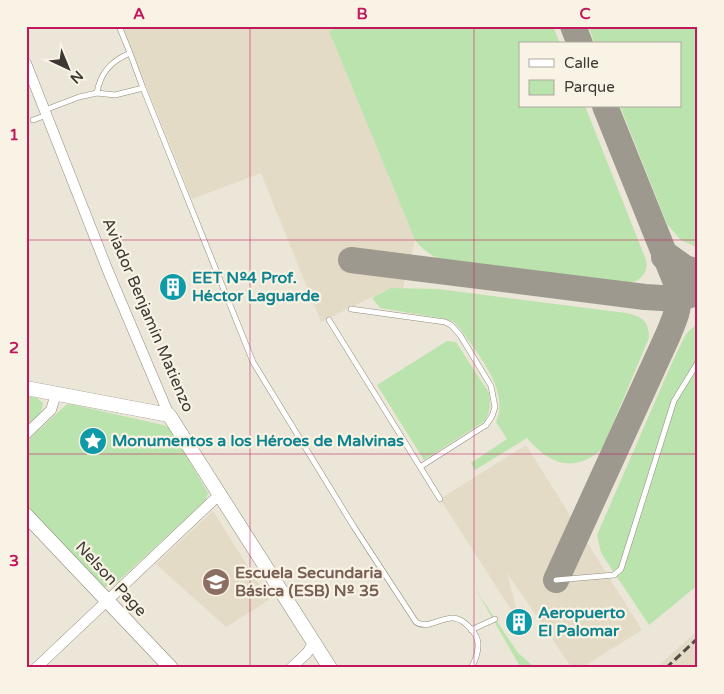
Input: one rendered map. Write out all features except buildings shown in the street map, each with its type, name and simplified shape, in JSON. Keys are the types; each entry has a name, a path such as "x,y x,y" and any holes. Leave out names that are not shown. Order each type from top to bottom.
{"street":[{"name":"Aviador Benjamín Matienzo","path":"27,65 108,271 169,415 330,668"},
{"path":"26,388 169,415"},
{"path":"26,434 52,410 56,394"},
{"path":"36,668 220,494"},
{"name":"Nelson Page","path":"26,515 170,668"},
{"path":"291,668 307,653 314,642"}],"lane":[{"path":"119,26 258,373 416,622 424,625 443,619 454,618 465,624 476,636 479,645 476,660 471,668"},
{"path":"97,93 99,81 105,70 130,53"},
{"path":"32,120 70,100 97,93 115,95 143,88"},
{"path":"351,309 445,322 451,325 460,335 491,386 495,407 486,425 420,467"},
{"path":"329,320 440,499"},
{"path":"556,580 614,575 621,569 674,401 698,362"},
{"path":"471,630 494,619"}],"shaded area":[{"path":"122,26 339,26 329,31 415,240 403,288 390,288 321,322 261,173 192,199"},
{"path":"526,445 642,630 581,668 572,668 507,573 518,615 512,611 440,499"},
{"name":"Escuela Secundaria Básica (ESB) Nº 35","path":"213,511 269,600 226,627 156,564"},
{"path":"698,630 698,668 656,668"}],"green space":[{"path":"341,26 553,26 559,42 519,42 519,108 586,108 646,260 647,264 643,275 638,280 630,283 448,262 426,251 415,240 329,31"},
{"path":"588,26 698,26 698,248 681,240 667,224 621,108 682,108 682,42 594,42"},
{"path":"390,288 438,289 626,313 644,320 648,327 649,338 602,449 592,457 582,461 562,463 544,454 527,438 475,470 471,463 507,439 496,422 499,398 496,385 476,350 454,322 380,308 372,298"},
{"path":"698,322 698,585 649,625 601,553 597,535 671,365 686,334"},
{"path":"447,341 456,342 489,393 490,408 485,421 424,460 377,385"},
{"path":"26,396 37,398 43,403 43,407 26,426"},
{"path":"70,404 170,428 208,493 206,500 113,586 103,587 26,505 26,442 66,405"},
{"path":"476,590 518,653 533,666 532,668 521,668"}],"taxiway":[{"path":"573,26 579,42"},
{"path":"556,580 668,335 678,305 677,285 606,108"},
{"path":"664,257 664,253 685,268 698,272"},
{"path":"351,260 645,297 679,299 698,292"}],"railway":[{"path":"666,668 698,638"}],"place":[{"name":"EET Nº4 Prof. Héctor Laguarde","path":"173,287"},
{"name":"Monumentos a los Héroes de Malvinas","path":"93,441"},
{"name":"Escuela Secundaria Básica (ESB) Nº 35","path":"216,582"},
{"name":"Aeropuerto El Palomar","path":"519,622"}]}
